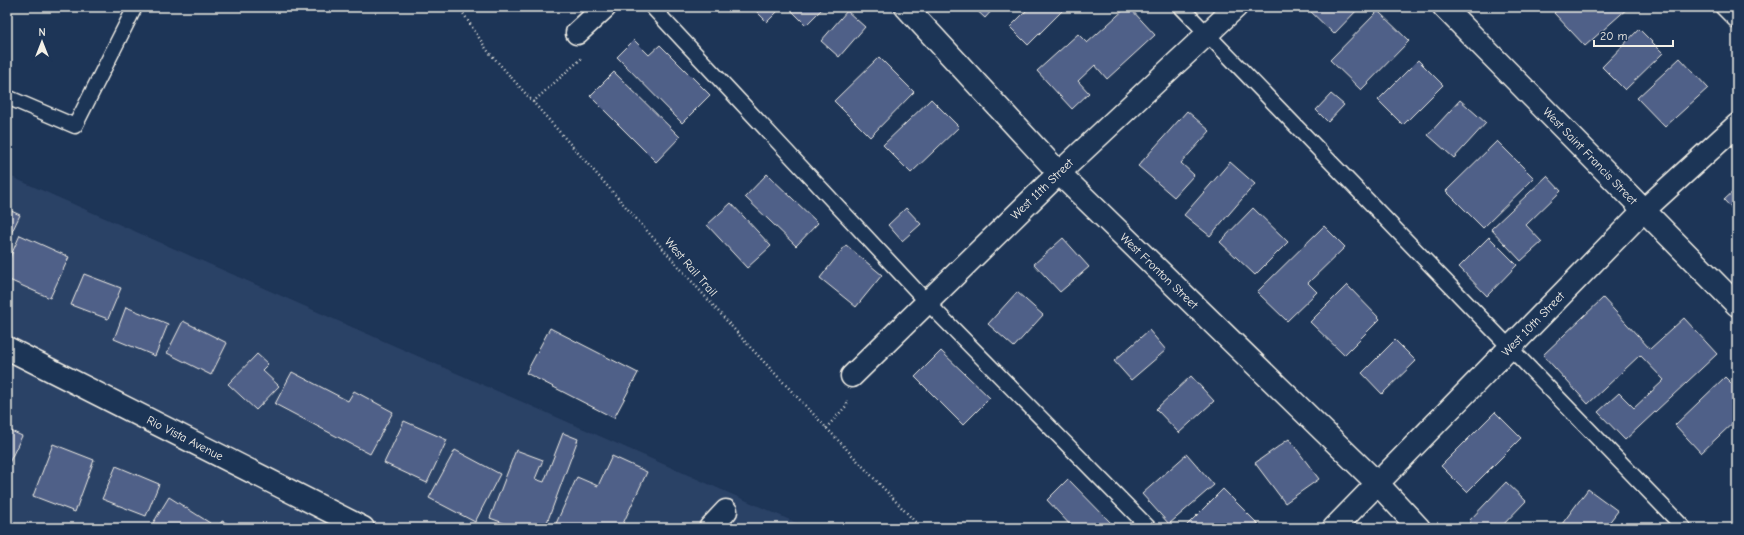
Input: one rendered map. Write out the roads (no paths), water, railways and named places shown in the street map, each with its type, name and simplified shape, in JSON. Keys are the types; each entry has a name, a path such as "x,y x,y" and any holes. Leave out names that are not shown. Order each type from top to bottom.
{"street":[{"path":"577,33 605,7"},
{"name":"West Fronton Street","path":"906,7 1059,173 1378,484 1419,528"},
{"name":"West 11th Street","path":"852,376 1059,173 1236,7"},
{"name":"West Saint Francis Street","path":"1444,7 1737,304"},
{"name":"West 10th Street","path":"1334,528 1644,210 1737,125"},
{"name":"Rio Vista Avenue","path":"7,348 357,527"},
{"path":"710,528 726,511"}],"lane":[{"path":"7,97 75,126 135,7"},
{"path":"652,7 927,302 1149,528"},
{"path":"1181,7 1684,528"},
{"path":"1722,7 1737,22"}]}
